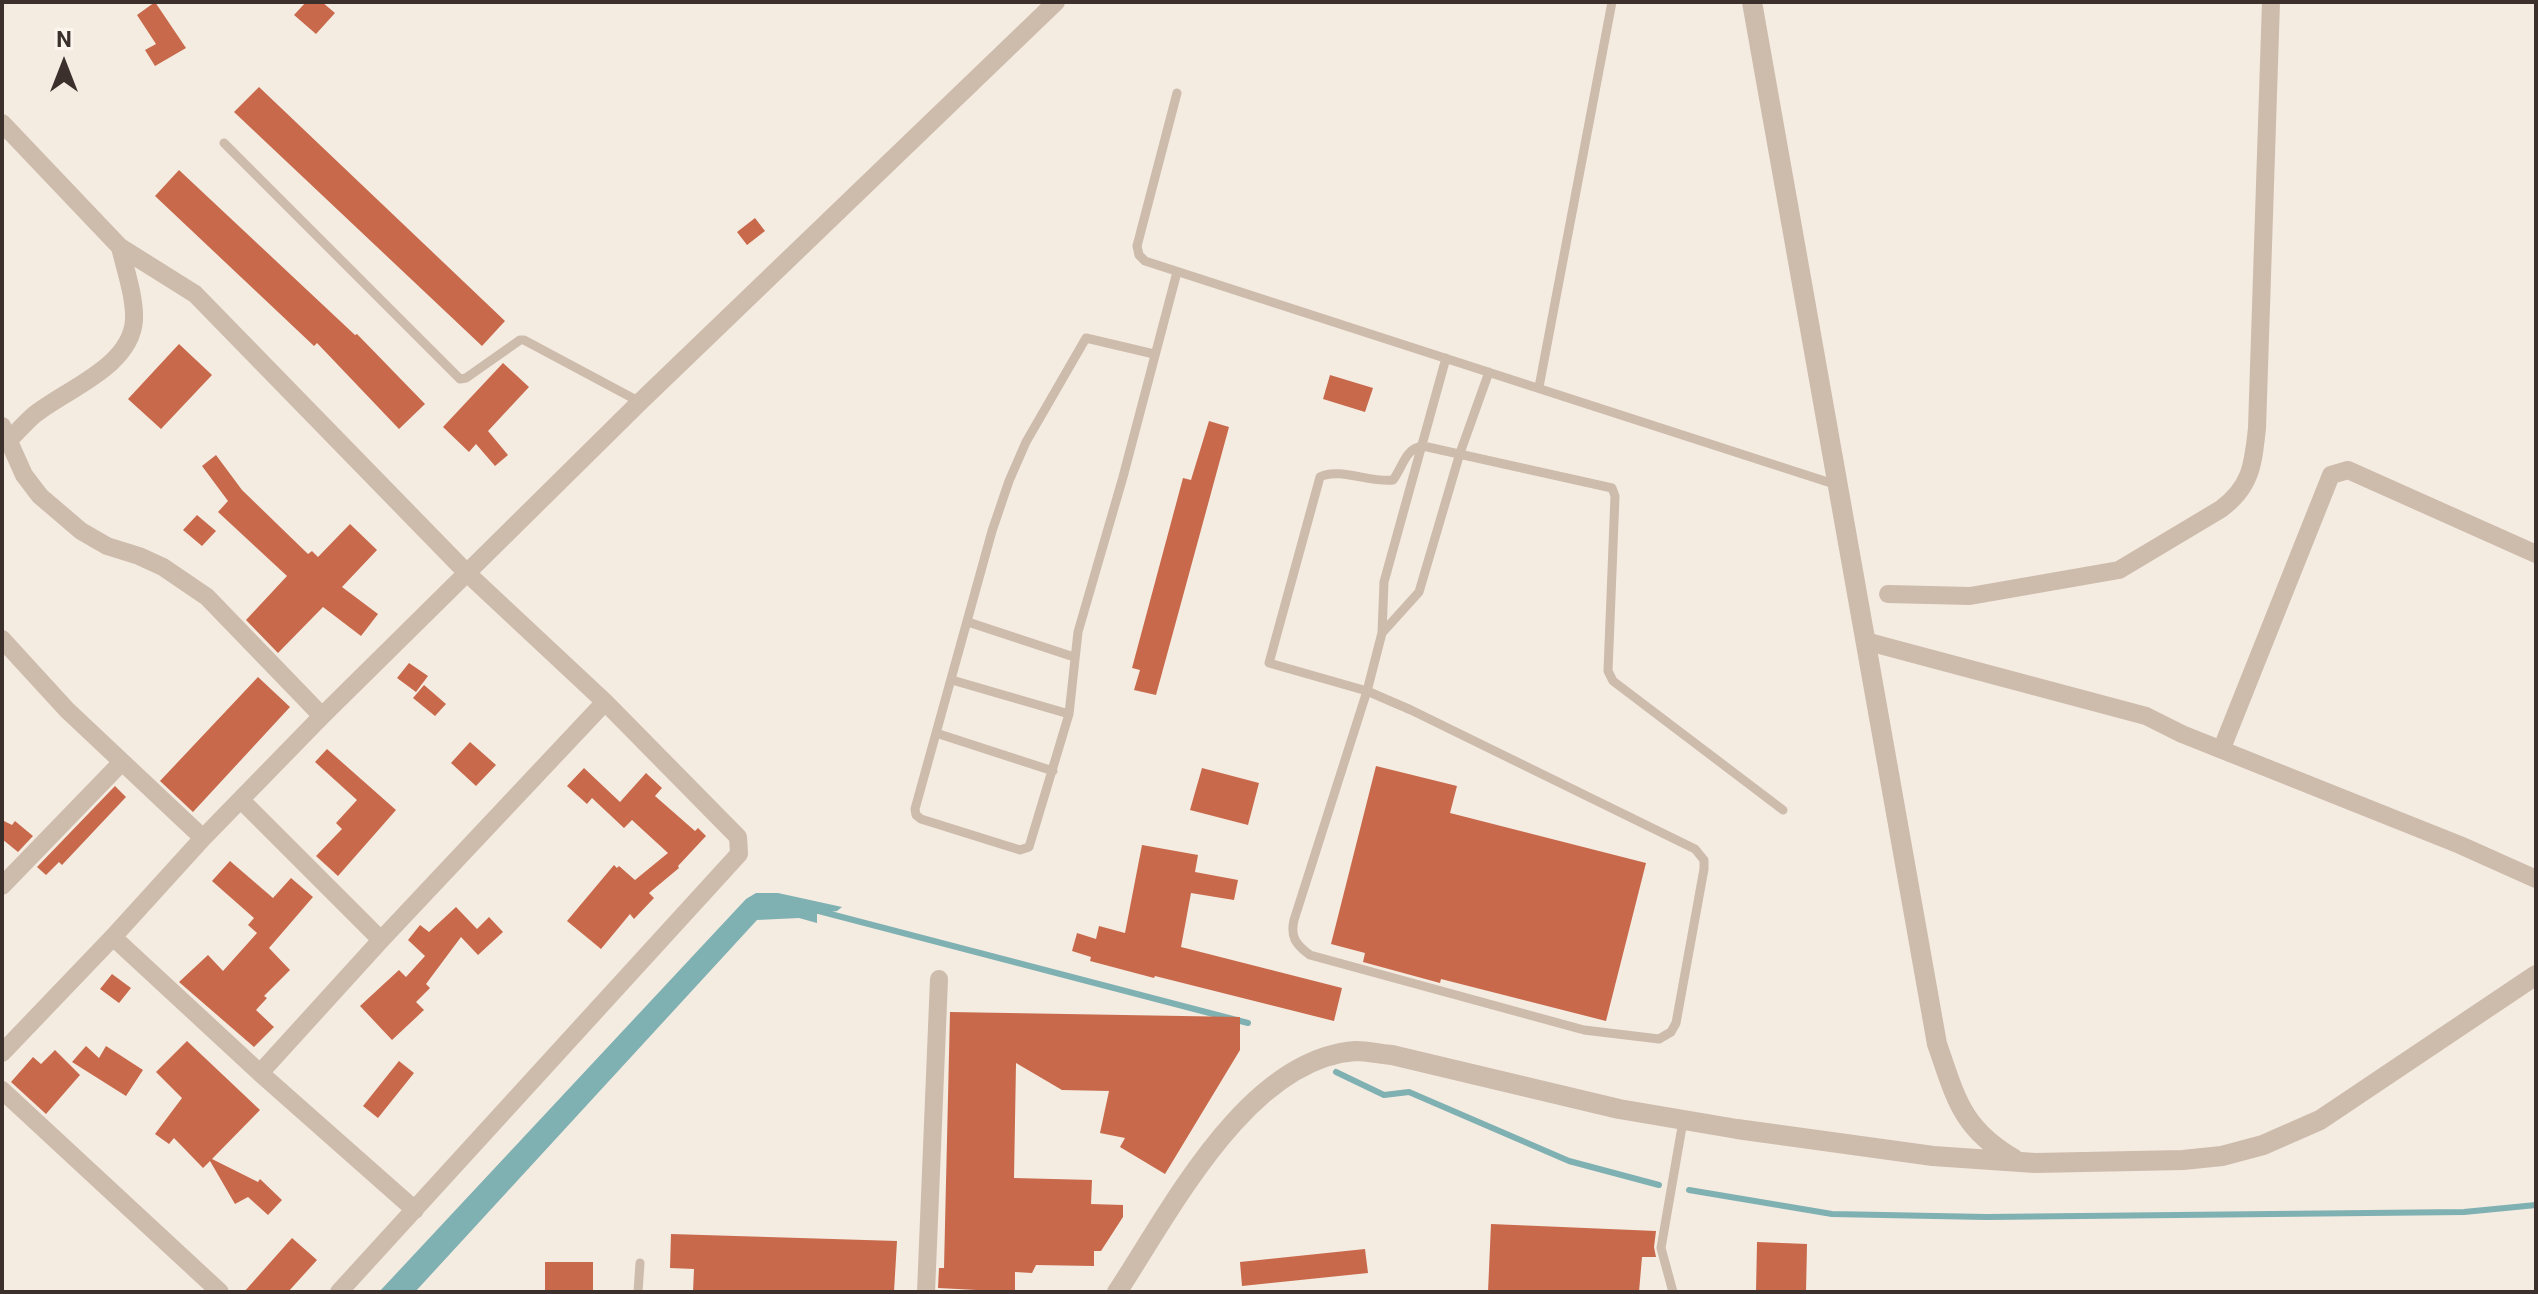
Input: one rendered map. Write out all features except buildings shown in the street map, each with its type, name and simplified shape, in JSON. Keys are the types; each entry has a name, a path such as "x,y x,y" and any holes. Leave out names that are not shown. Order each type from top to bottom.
{"street":[{"path":"2,1053 322,716 640,402 1056,2"},
{"path":"1752,2 1937,1044 1956,1100 1972,1128 1991,1146 2017,1161"},
{"path":"1888,594 1970,596 2119,570 2221,509 2235,498 2246,483 2253,464 2257,428 2271,2"},
{"path":"2,123 120,247 195,294 468,574 605,702 738,837 739,854 339,1292"},
{"path":"120,247 134,317 132,333 124,348 100,373 5,434 24,475 40,496 81,531 107,546 163,567 207,597 322,716"},
{"path":"2222,748 2331,475 2348,470 2536,554"},
{"path":"2,639 67,710 203,838"},
{"path":"1865,641 2146,716 2182,734 2536,879"},
{"path":"260,1073 605,702"},
{"path":"2,886 121,763"},
{"path":"241,800 381,940"},
{"path":"113,937 415,1210"},
{"path":"1117,1292 1213,1146 1232,1123 1282,1079 1331,1056 1356,1051 1392,1055 1591,1103 1683,1121 1933,1156 2035,1163 2183,1160 2222,1156 2263,1145 2336,1110 2536,975"},
{"path":"926,1292 939,979"},
{"path":"2,1090 220,1292"}],"lane":[{"path":"1539,387 1612,2"},
{"path":"1177,93 1137,246 1139,255 1145,261 1837,485"},
{"path":"224,143 460,379 524,340 640,402"},
{"path":"1154,354 1086,338 1026,442 992,531 915,809 921,819 1025,850 1029,847 1069,714 1074,657 1085,605 1123,477 1177,272"},
{"path":"1446,358 1423,446 1384,582 1382,633 1367,691 1294,920 1292,931 1295,942 1310,955 1584,1030 1659,1039 1671,1032 1676,1023 1704,869 1704,860 1695,849 1367,691 1270,666 1268,660 1320,477 1329,473 1393,480 1413,448 1423,446 1460,453 1612,488 1615,496 1608,671 1613,681 1783,810"},
{"path":"1382,633 1419,592 1460,453 1489,372"},
{"path":"968,622 1074,657"},
{"path":"952,680 1069,714"},
{"path":"936,733 1053,771"},
{"path":"1673,1292 1661,1248 1683,1121"},
{"path":"638,1292 640,1263"},
{"path":"1117,1292 1124,1292"}],"water":[{"path":"756,893 778,893 842,907 837,911 817,914 817,923 799,918 757,920 415,1292 379,1292 746,899"}],"waterway":[{"path":"815,910 1248,1023"},
{"path":"1336,1072 1384,1095 1409,1092 1569,1161 1659,1185"},
{"path":"1689,1190 1832,1214 1986,1217 2464,1212 2536,1205"}]}
